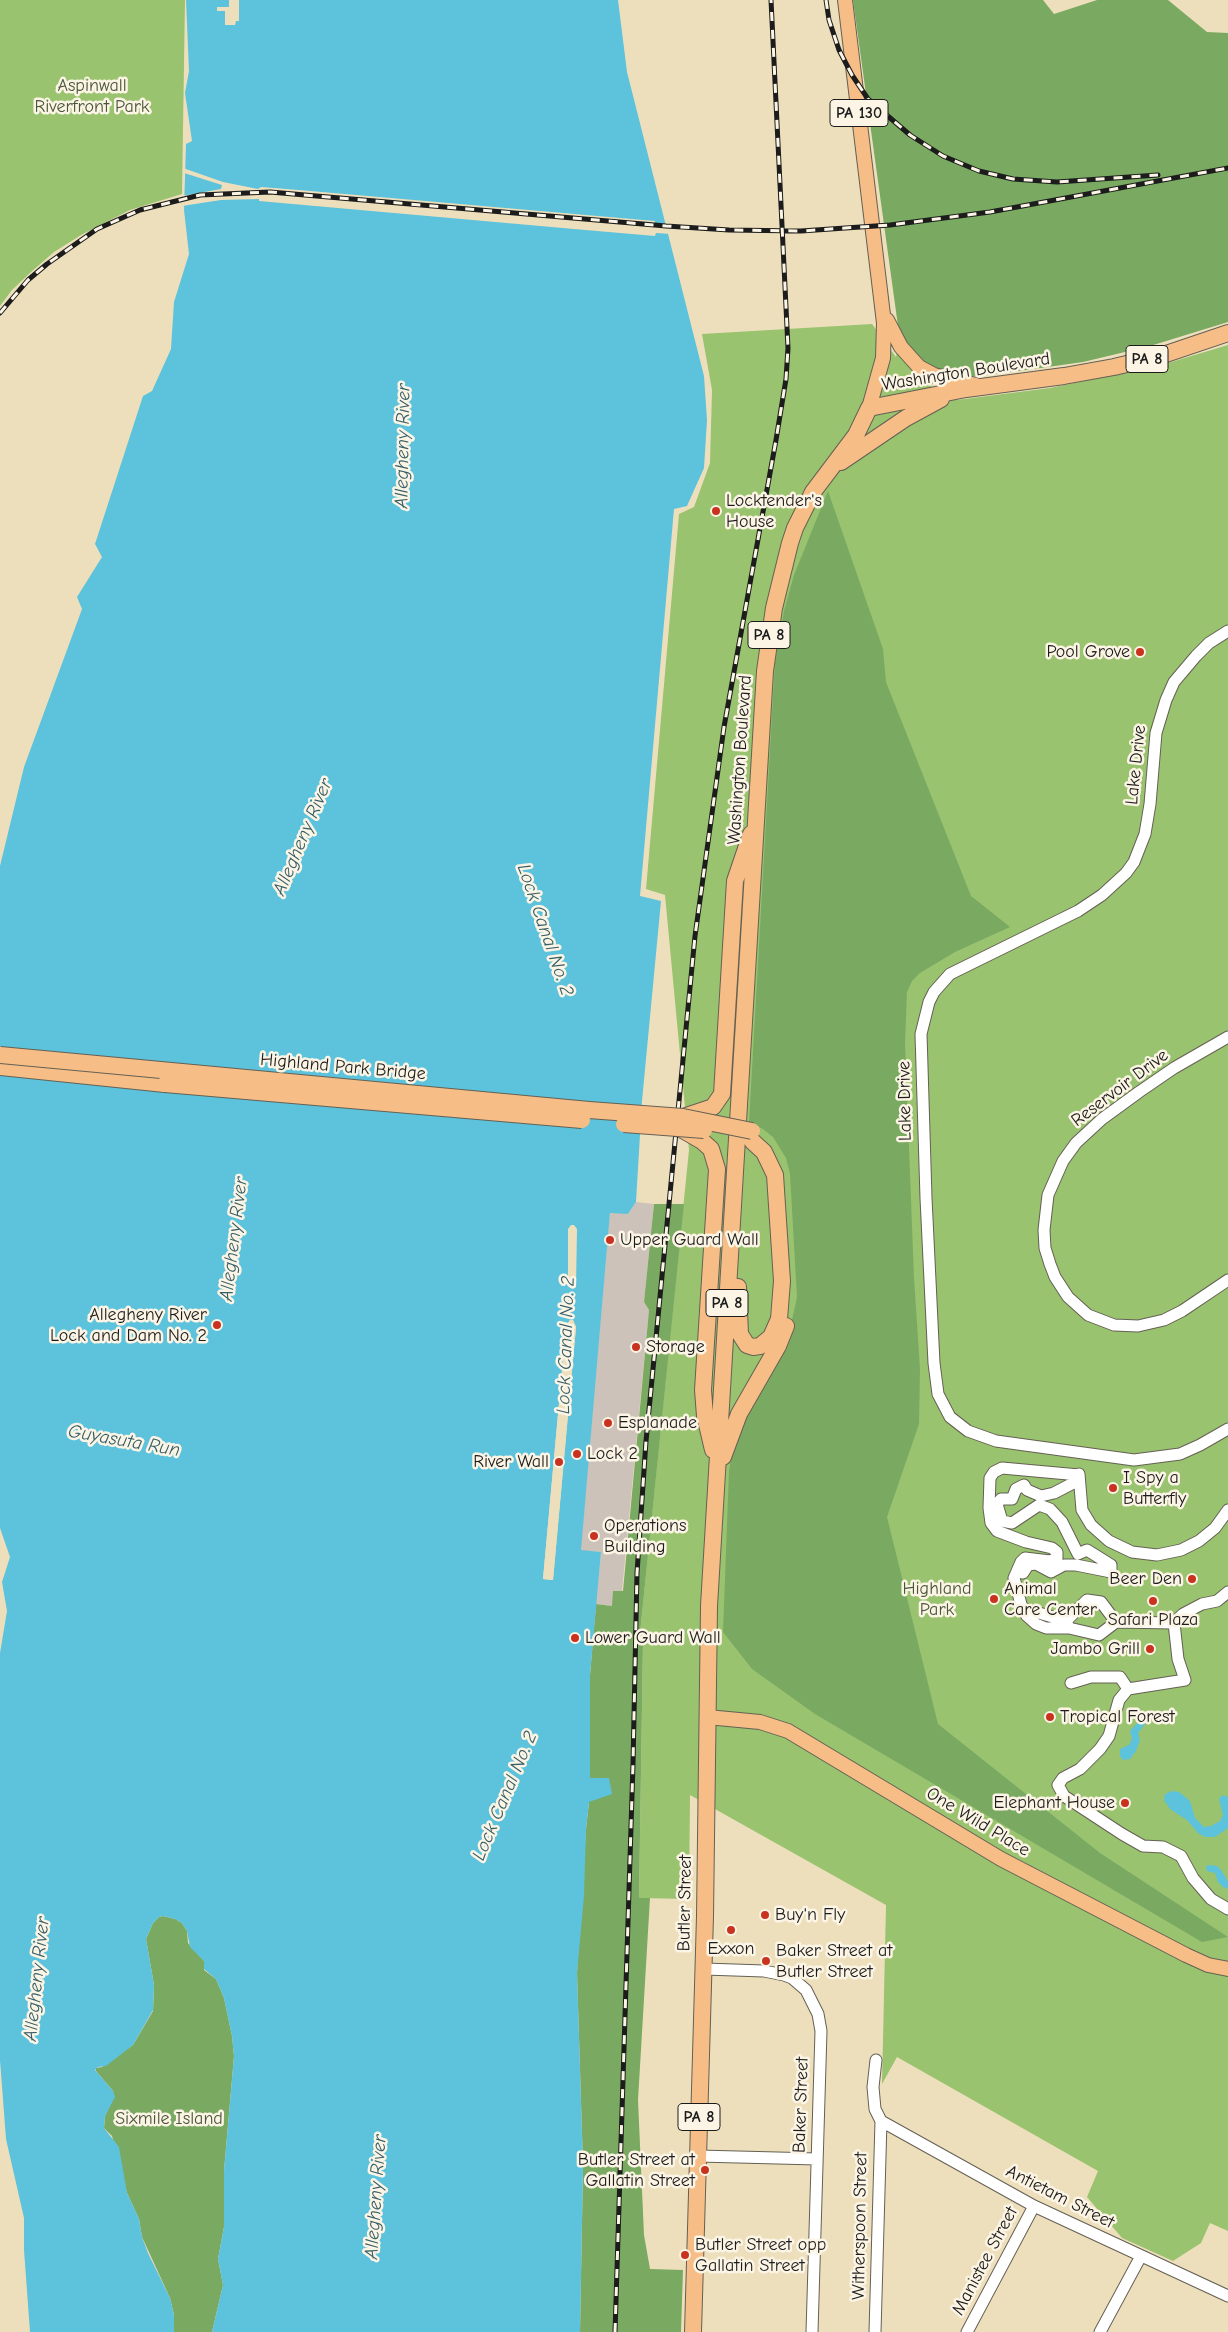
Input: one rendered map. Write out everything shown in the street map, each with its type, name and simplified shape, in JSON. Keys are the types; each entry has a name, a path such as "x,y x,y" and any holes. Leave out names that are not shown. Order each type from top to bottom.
{"highway":[{"name":"Washington Boulevard","path":"716,1476 747,1134 757,812 766,664 774,608 795,528 813,492 828,470 856,436 869,408 982,386 1064,376 1114,366 1160,356 1228,333"},
{"name":"PA 8","path":"828,470 906,418 966,389"},
{"path":"682,1123 713,1107 722,1094 734,881 757,812"},
{"name":"Highland Park Bridge","path":"0,1055 589,1110 682,1123"},
{"name":"Highland Park Bridge","path":"0,1067 394,1105 682,1123"},
{"path":"682,1123 735,1134 747,1134 770,1144 784,1172 791,1303 782,1338 739,1414 716,1476"},
{"path":"682,1123 711,1149 717,1169 703,1390 704,1408 716,1476"},
{"path":"747,1134 767,1156 776,1180 782,1292 781,1311 773,1333 763,1344 753,1347 744,1342 738,1324 747,1134"},
{"name":"Butler Street","path":"693,2332 704,1969 708,1615 716,1476"}],"main road":[{"name":"PA 130","path":"845,0 883,310 884,358 869,408"},
{"path":"883,310 900,347 919,367 934,376 982,386"},
{"name":"One Wild Place","path":"708,1717 760,1722 788,1731 1001,1859 1186,1955 1208,1965 1228,1969"}],"street":[{"name":"Lake Drive","path":"1228,631 1209,643 1196,656 1174,682 1166,700 1156,733 1150,804 1145,834 1134,862 1126,873 1102,895 1078,911 950,974 934,992 929,1002 921,1034 934,1363 938,1394 950,1417 968,1432 996,1441 1134,1460 1180,1454 1200,1445 1228,1428"},
{"name":"Reservoir Drive","path":"1228,1037 1174,1068 1139,1092 1102,1119 1076,1143 1063,1161 1048,1195 1044,1230 1045,1248 1061,1287 1078,1308 1088,1315 1114,1326 1138,1326 1164,1320 1182,1311 1228,1280"},
{"path":"1021,1571 1021,1562 1025,1558 1050,1561 1057,1558 1057,1552 1052,1548 1026,1542 997,1531 991,1523 990,1478 994,1472 1002,1468 1080,1474"},
{"path":"1026,1470 1027,1480 1024,1486 1016,1489 1012,1499 1001,1499 998,1504 1002,1521 1012,1524 1039,1505 1050,1509 1062,1522 1078,1554 1087,1550 1111,1565 1111,1572 1076,1564 1064,1565 1051,1572 1036,1564 1028,1565 1014,1578 1022,1608 1026,1616 1036,1624 1046,1628 1067,1624 1099,1635 1116,1622 1174,1623 1183,1614 1202,1604 1217,1601 1228,1592"},
{"path":"1024,1486 1027,1490 1041,1496 1054,1494 1080,1474"},
{"path":"1080,1474 1082,1510 1090,1525 1109,1541 1132,1552 1157,1555 1182,1550 1199,1541 1215,1528 1228,1510"},
{"path":"1067,1624 1087,1600 1101,1602 1116,1622"},
{"path":"1174,1623 1178,1659 1185,1680 1128,1689 1119,1700 1109,1736 1100,1749 1080,1769 1063,1778 1058,1784 1064,1796 1122,1834 1143,1846 1163,1847 1181,1856 1193,1878 1211,1899 1228,1909"},
{"path":"1072,1683 1091,1677 1120,1677 1128,1689"},
{"name":"Baker Street","path":"704,1969 764,1971 784,1975 800,1984 811,1997 818,2014 821,2031 812,2332"},
{"name":"Witherspoon Street","path":"875,2332 881,2122 875,2108 876,2060"},
{"name":"Antietam Street","path":"881,2122 1034,2206 1228,2296"},
{"path":"698,2156 818,2159"},
{"name":"Manistee Street","path":"967,2332 1034,2206"},
{"path":"1100,2332 1141,2256"}],"shaded area":[{"path":"612,1189 628,1214 636,1202 654,1204 644,1302 649,1310 622,1591 612,1606 596,1604 601,1552 588,1551 566,1715"}],"green space":[{"name":"Aspinwall Riverfront Park","path":"0,0 185,0 182,194 130,210 81,235 54,252 31,272 12,290 0,306"},
{"path":"853,0 1043,0 1054,14 1097,0 1168,0 1207,32 1228,33 1228,322 1150,346 1083,362 1026,370 964,377 948,375 924,364 903,340 898,326"},
{"name":"Highland Park","path":"872,324 896,357 897,351 941,382 929,385 957,400 1050,388 1158,366 1228,345 1228,2231 1210,2223 1201,2243 1173,2261 1122,2238 1087,2197 1098,2171 897,2057 882,2084 886,1905 690,1795 689,1899 639,1898 643,1643 639,1643 689,1150 665,895 646,889 679,514 694,507 710,463 712,390 702,334"},
{"path":"828,491 883,649 886,682 971,896 1010,927 955,952 920,973 912,981 907,992 905,1043 914,1278 920,1369 919,1424 887,1517 938,1724 1100,1853 1228,1937 1202,1942 815,1714 752,1669 723,1632 729,1471 733,1445 740,1424 789,1334 797,1297 790,1174 786,1158 773,1137 749,1122 775,662 784,611 794,575"},
{"path":"654,1204 684,1204 639,1643 643,1643 639,1898 650,1898 638,2100 644,2235 650,2269 683,2270 681,2332 580,2332 583,2166 577,1973 589,1802 590,1675 596,1604 612,1606 613,1591 623,1591 649,1310 644,1302"},
{"name":"Sixmile Island","path":"163,1916 182,1923 187,1931 188,1943 204,1961 204,1970 216,1979 224,1998 232,2036 234,2056 224,2171 224,2227 218,2259 223,2285 212,2332 174,2332 174,2315 170,2298 142,2237 139,2219 127,2193 112,2136 104,2128 105,2116 114,2097 113,2091 96,2071 96,2068 102,2067 133,2045 153,2011 154,1985 146,1939 153,1923"}],"water":[{"path":"186,0 618,0 627,72 704,376 707,420 704,468 687,506 674,509 640,896 661,901 642,1101 636,1202 628,1214 610,1213 581,1550 601,1552 590,1675 590,1778 609,1778 612,1794 589,1802 586,1829 584,1896 577,1973 583,2166 580,2332 212,2332 223,2285 218,2259 224,2227 224,2171 234,2056 232,2036 224,1998 216,1979 204,1969 204,1961 190,1947 187,1931 182,1923 163,1916 153,1923 146,1939 154,1985 153,2010 133,2045 106,2066 98,2067 95,2070 113,2091 115,2097 105,2116 104,2128 119,2147 127,2193 139,2219 142,2237 148,2253 170,2298 174,2315 174,2332 30,2332 24,2250 24,2218 6,2139 0,2060 0,1653 7,1611 2,1582 10,1557 0,1528 0,866 24,767 82,609 77,597 102,557 95,544 143,396 152,391 171,349 174,302 189,254 184,210 186,144 192,141 185,93 189,71","holes":["570,1320 573,1320 576,1327 553,1580 543,1579 566,1326"]},
{"path":"1145,1712 1149,1719 1138,1733 1140,1740 1136,1751 1130,1759 1123,1760 1120,1756 1120,1749 1129,1745 1132,1739 1130,1731 1141,1719 1141,1714"},
{"path":"1172,1791 1179,1792 1190,1801 1195,1818 1204,1827 1211,1826 1220,1821 1223,1815 1219,1799 1223,1795 1228,1797 1228,1828 1215,1837 1205,1837 1198,1833 1187,1820 1170,1809 1164,1800 1165,1794"},
{"path":"1206,1866 1217,1866 1221,1870 1228,1881 1228,1889 1218,1882 1215,1873 1207,1871"}],"pier":[{"path":"229,0 239,0 239,21 236,21 235,25 225,25 225,11 217,11 217,7 229,7"},
{"path":"183,168 223,182 258,189 261,187 299,190 655,221 655,223 668,224 671,234 656,233 655,236 259,201 259,199 221,200 182,206 182,196 221,189 222,185 184,173"},
{"path":"571,1225 574,1225 577,1229 576,1286 572,1289 568,1286 568,1229"},
{"path":"570,1320 573,1320 576,1327 553,1580 543,1579 566,1326","holes":["571,1323 574,1328 551,1577 546,1577 568,1327"]}],"railway":[{"path":"615,2332 633,1764 637,1573 646,1441 695,936 724,727 786,379 788,348 771,0"},
{"path":"826,0 829,20 839,50 852,75 868,99 910,135 943,156 979,171 1013,179 1057,182 1158,175"},
{"path":"0,313 28,280 47,264 97,229 140,210 200,195 270,192 666,226 729,230 801,231 890,225 990,212 1228,168"}],"place":[{"name":"Locktender's House","path":"716,511"},
{"name":"Pool Grove","path":"1140,652"},
{"name":"Upper Guard Wall","path":"610,1240"},
{"name":"Allegheny River Lock and Dam No. 2","path":"217,1325"},
{"name":"Storage","path":"636,1347"},
{"name":"Esplanade","path":"608,1423"},
{"name":"Lock 2","path":"577,1454"},
{"name":"River Wall","path":"559,1462"},
{"name":"I Spy a Butterfly","path":"1113,1488"},
{"name":"Operations Building","path":"594,1536"},
{"name":"Beer Den","path":"1192,1579"},
{"name":"Animal Care Center","path":"994,1599"},
{"name":"Safari Plaza","path":"1153,1601"},
{"name":"Lower Guard Wall","path":"575,1638"},
{"name":"Jambo Grill","path":"1150,1649"},
{"name":"Tropical Forest","path":"1050,1717"},
{"name":"Elephant House","path":"1125,1803"},
{"name":"Buy'n Fly","path":"765,1915"},
{"name":"Exxon","path":"731,1930"},
{"name":"Baker Street at Butler Street","path":"766,1961"},
{"name":"Butler Street at Gallatin Street","path":"705,2170"},
{"name":"Butler Street opp Gallatin Street","path":"685,2255"}],"water label":[{"name":"Allegheny River","path":"403,446"},
{"name":"Allegheny River","path":"303,837"},
{"name":"Lock Canal No. 2","path":"545,930"},
{"name":"Allegheny River","path":"234,1239"},
{"name":"Lock Canal No. 2","path":"566,1345"},
{"name":"Guyasuta Run","path":"124,1441"},
{"name":"Lock Canal No. 2","path":"505,1796"},
{"name":"Allegheny River","path":"37,1979"},
{"name":"Allegheny River","path":"376,2197"}]}
